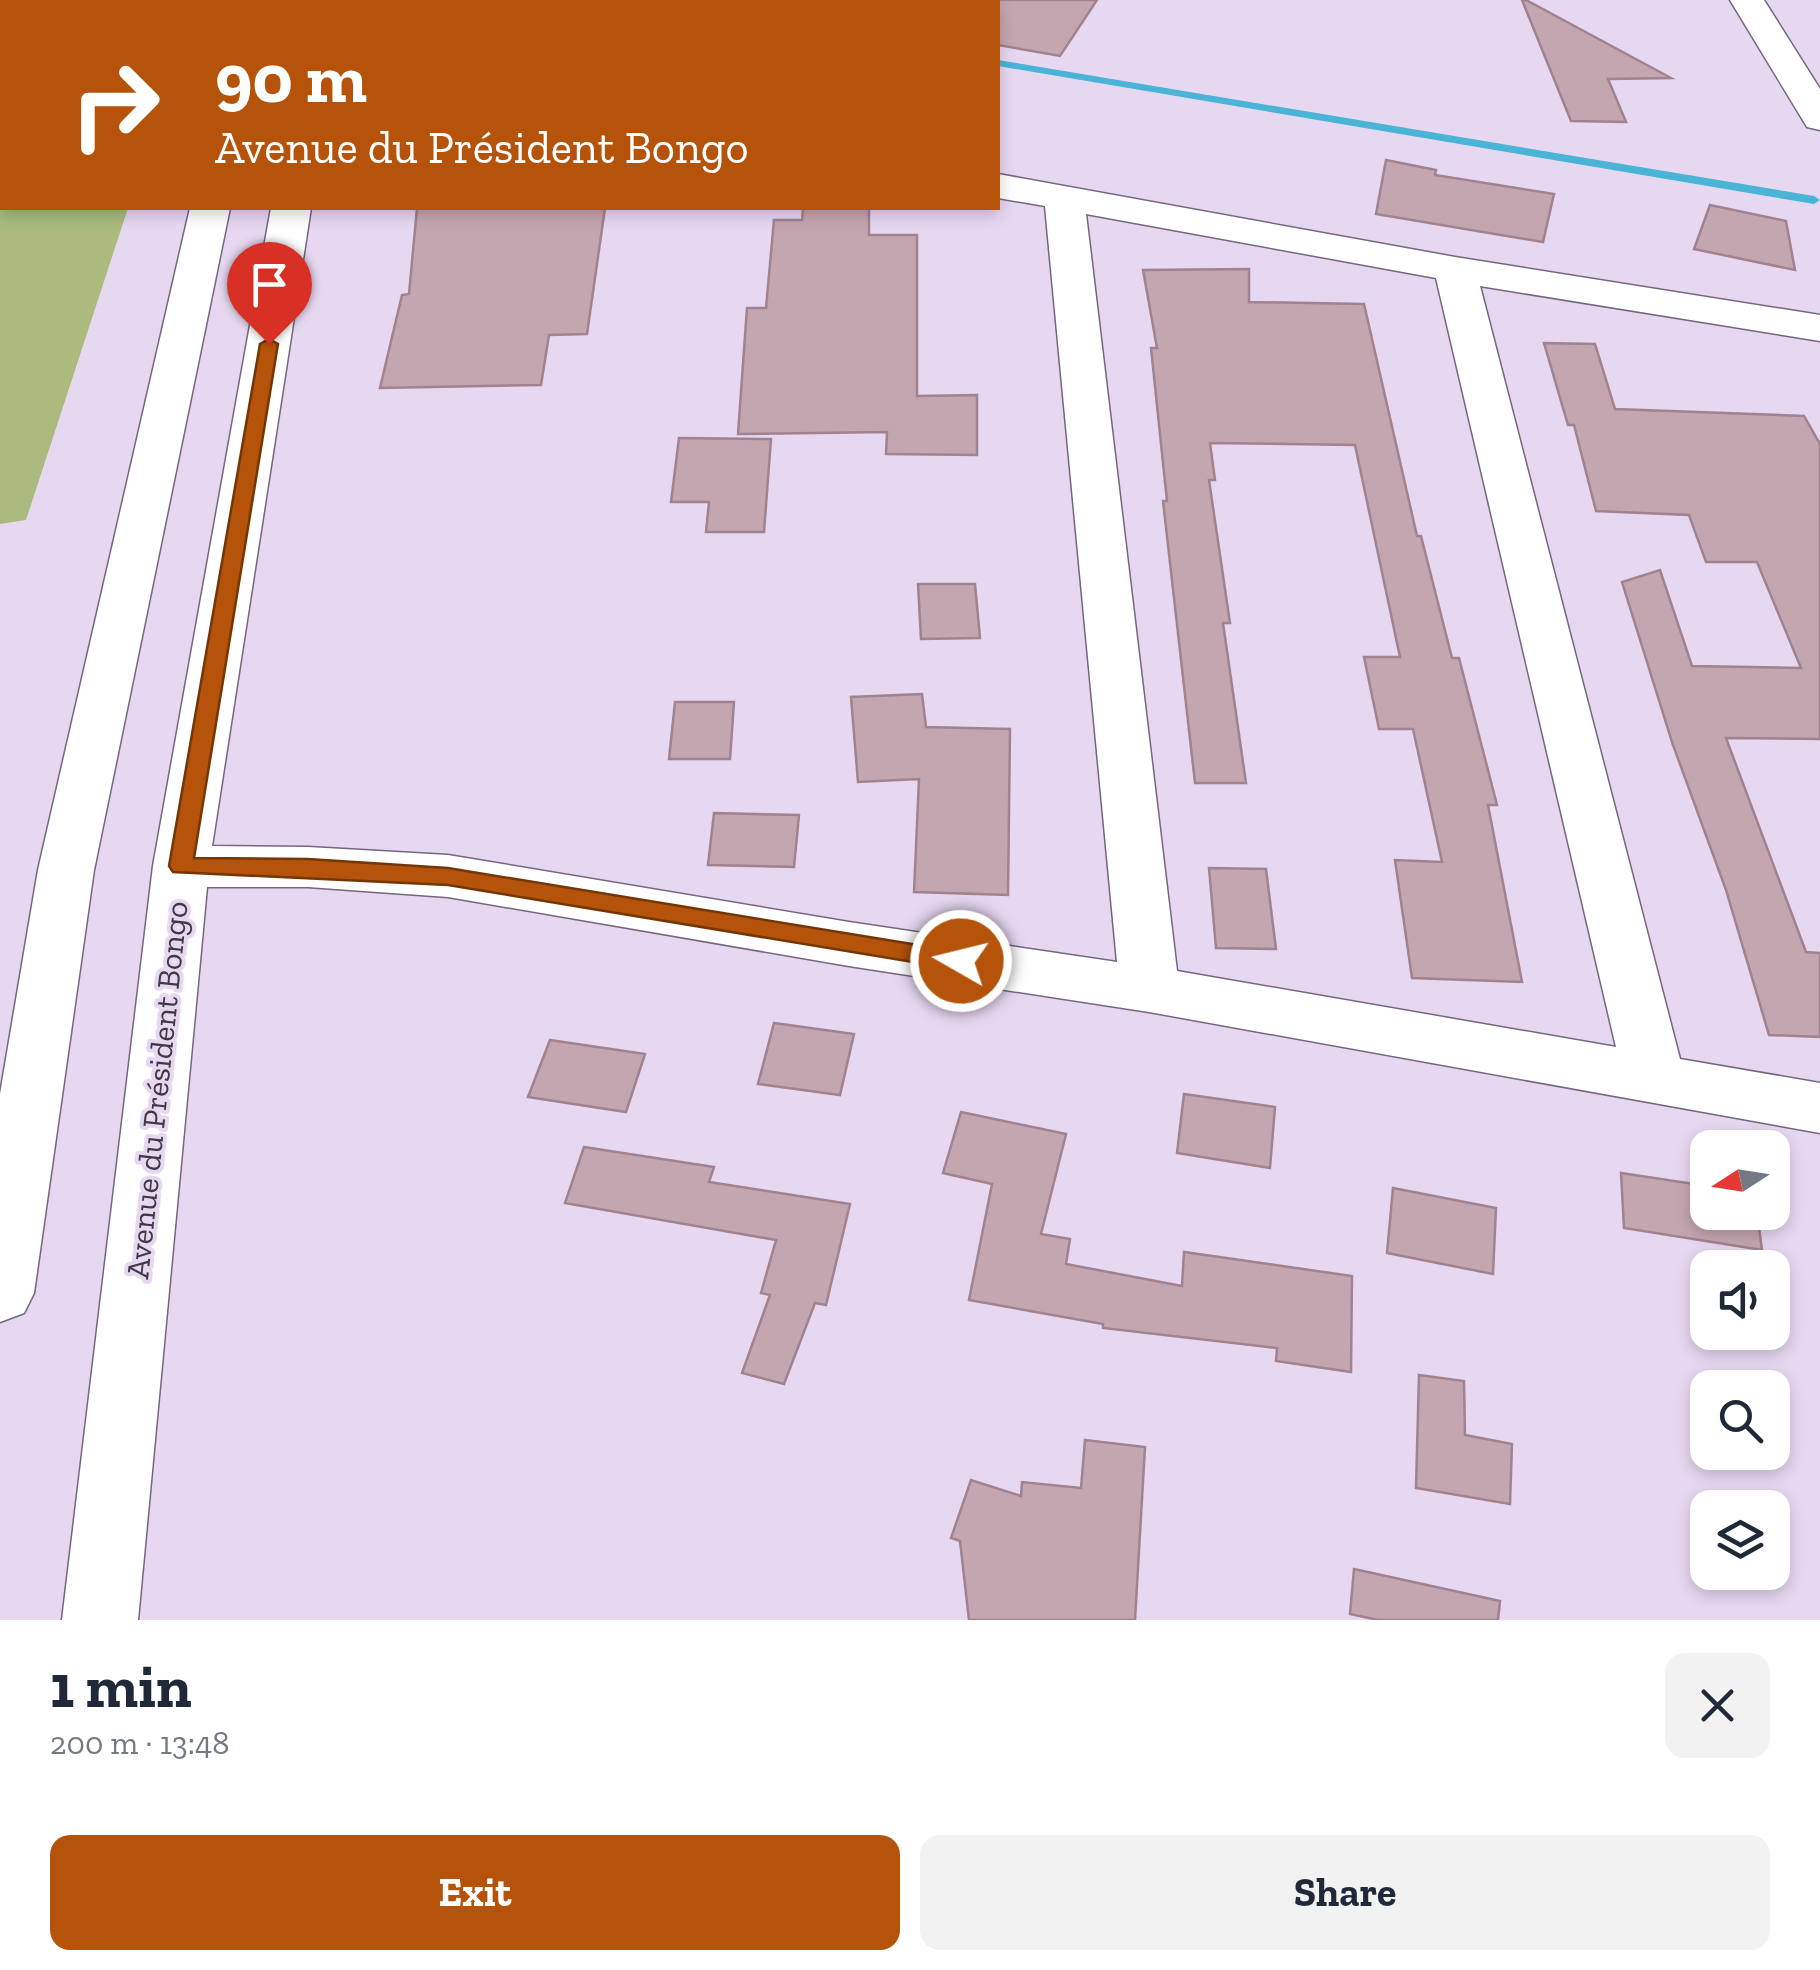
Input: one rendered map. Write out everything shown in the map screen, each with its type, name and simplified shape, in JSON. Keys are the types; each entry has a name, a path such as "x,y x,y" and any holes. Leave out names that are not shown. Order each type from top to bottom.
{"street":[{"path":"1747,0 1817,107"},
{"path":"1000,186 1456,269 1820,328"},
{"path":"1064,197 1149,989"},
{"path":"0,1293 66,870 210,210"},
{"name":"Avenue du Président Bongo","path":"100,1620 181,866 291,210"},
{"path":"1456,269 1654,1078"},
{"path":"181,866 308,867 448,876 848,944 1149,989 1820,1108"}],"green space":[{"path":"0,210 127,210 26,520 0,524"}],"building":[{"path":"1000,0 1097,0 1060,56 1000,45"},
{"path":"1522,0 1671,78 1608,79 1626,122 1571,121"},
{"path":"1386,160 1436,170 1435,175 1554,194 1543,242 1376,214"},
{"path":"1710,205 1786,221 1795,270 1694,249"},
{"path":"417,210 605,210 587,334 549,335 541,385 380,388 402,295 409,294"},
{"path":"803,210 869,210 869,235 917,235 917,396 977,395 977,455 886,454 887,432 738,434 747,308 766,308 774,220 802,220"},
{"path":"1249,269 1249,302 1364,304 1417,536 1421,536 1452,658 1459,658 1497,805 1488,805 1522,982 1412,978 1395,860 1442,862 1413,729 1379,729 1364,657 1400,657 1355,445 1210,443 1215,480 1209,480 1230,623 1223,623 1246,783 1195,783 1163,501 1167,501 1151,348 1157,348 1143,270"},
{"path":"1544,343 1595,344 1615,409 1804,416 1820,444 1820,739 1726,738 1806,952 1820,953 1820,1037 1769,1035 1726,890 1673,745 1622,582 1660,570 1692,666 1801,668 1757,562 1706,562 1689,515 1596,511 1574,425 1568,425"},
{"path":"679,438 771,439 764,532 706,532 709,502 671,502"},
{"path":"918,584 975,584 980,638 921,639"},
{"path":"922,694 926,727 1010,729 1008,895 914,892 919,779 858,782 851,697"},
{"path":"675,702 734,702 730,759 669,759"},
{"path":"714,813 799,815 794,867 708,865"},
{"path":"1209,868 1266,869 1276,949 1216,948"},
{"path":"774,1023 854,1034 840,1095 758,1084"},
{"path":"550,1040 645,1054 626,1112 528,1097"},
{"path":"1184,1094 1275,1107 1270,1168 1177,1153"},
{"path":"961,1112 1066,1134 1041,1234 1070,1239 1066,1264 1182,1286 1184,1252 1352,1276 1351,1372 1276,1361 1277,1348 1103,1328 1103,1324 969,1300 992,1184 943,1173"},
{"path":"584,1147 714,1167 709,1182 850,1204 826,1305 815,1303 784,1384 742,1373 770,1295 761,1293 776,1240 565,1203"},
{"path":"1621,1173 1690,1183 1690,1230 1759,1230 1762,1250 1624,1228"},
{"path":"1393,1188 1496,1208 1493,1274 1387,1253"},
{"path":"1419,1375 1464,1381 1465,1435 1512,1444 1510,1504 1416,1488"},
{"path":"1085,1440 1145,1447 1135,1620 969,1620 960,1541 951,1538 971,1480 1021,1496 1022,1482 1081,1488"},
{"path":"1354,1569 1500,1601 1498,1620 1378,1620 1350,1614"}],"waterway":[{"path":"1000,63 1814,200"}],"route":[{"path":"269,344 181,866 308,867 448,876 961,961"}]}
